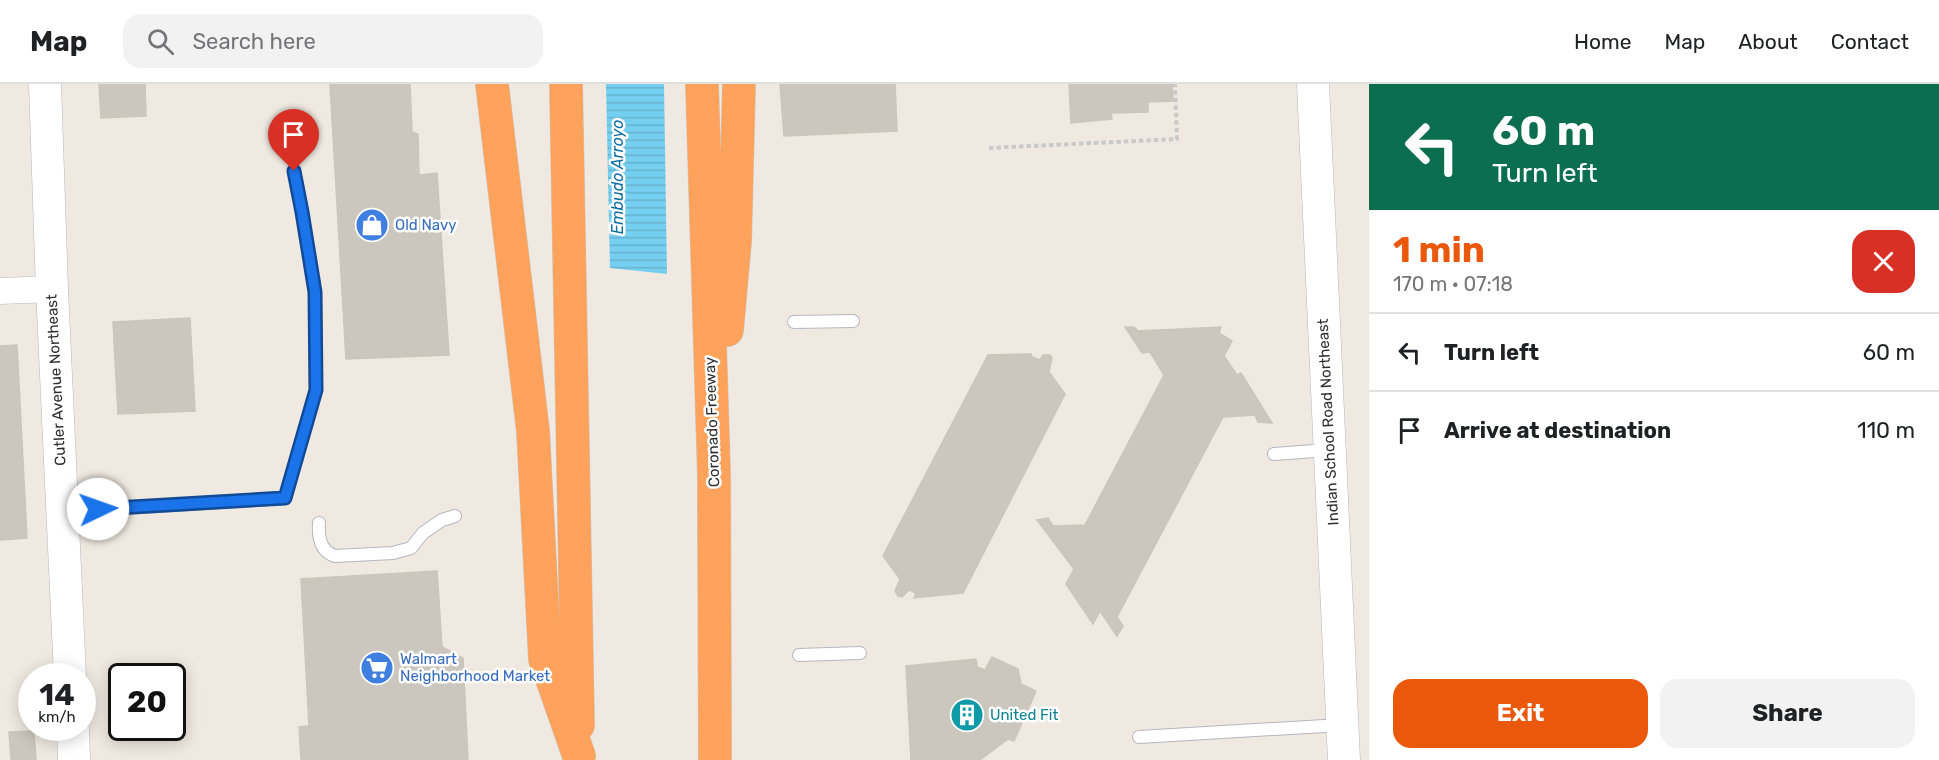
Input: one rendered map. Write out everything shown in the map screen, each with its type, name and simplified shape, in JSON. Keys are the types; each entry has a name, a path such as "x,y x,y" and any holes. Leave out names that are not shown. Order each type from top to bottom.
{"highway":[{"path":"492,84 533,431 545,659 579,758"},
{"path":"566,84 579,758"},
{"name":"Coronado Freeway","path":"702,84 714,476 715,760"},
{"path":"714,476 735,242 739,84"}],"street":[{"name":"Cutler Avenue Northeast","path":"45,84 69,663"},
{"name":"Indian School Road Northeast","path":"1312,84 1344,760"},
{"path":"0,291 52,288"},
{"path":"73,741 74,760"}],"lane":[{"path":"62,512 285,498 316,390 315,292 294,171"},
{"path":"794,322 853,321"},
{"path":"1274,454 1330,450"},
{"path":"319,523 321,543 330,554 335,556 393,553 411,548 423,533 442,520 455,516"},
{"path":"799,655 860,653"},
{"path":"1139,737 1343,725"}],"path":[{"path":"989,148 1177,139 1175,84"}],"water":[{"name":"Embudo Arroyo","path":"606,84 664,84 667,274 610,268"}],"building":[{"path":"99,84 145,84 146,116 101,118"},
{"path":"330,84 410,84 412,132 418,134 419,175 437,173 449,355 346,359"},
{"path":"780,84 895,84 897,131 784,136"},
{"path":"1069,84 1172,84 1173,101 1148,102 1148,112 1111,113 1112,119 1071,123"},
{"path":"190,318 195,411 118,414 113,322"},
{"path":"1125,327 1134,327 1138,331 1221,327 1219,333 1232,341 1224,356 1237,375 1241,373 1272,423 1258,422 1255,415 1223,417 1117,617 1123,626 1117,636 1100,611 1093,624 1066,584 1074,569 1037,520 1048,518 1053,526 1085,525 1164,375 1150,352 1142,353"},
{"path":"17,345 27,538 0,540 0,346"},
{"path":"1031,354 1032,357 1040,360 1043,355 1050,355 1052,358 1049,372 1065,394 963,593 914,598 916,593 909,590 902,597 898,596 895,591 900,579 883,556 988,355"},
{"path":"437,571 442,647 463,658 468,760 301,760 299,727 309,726 301,579"},
{"name":"United Fit","path":"992,657 1018,669 1021,684 1036,691 1014,741 1008,739 980,760 911,760 906,666 976,659 977,667 985,670"},
{"path":"9,732 18,732 18,741 35,741 36,760 11,760"}],"place":[{"name":"Old Navy","path":"372,225"},
{"name":"Walmart Neighborhood Market","path":"377,668"},
{"name":"United Fit","path":"967,715"}],"route":[{"path":"98,509 285,498 316,390 315,292 294,171"}]}
